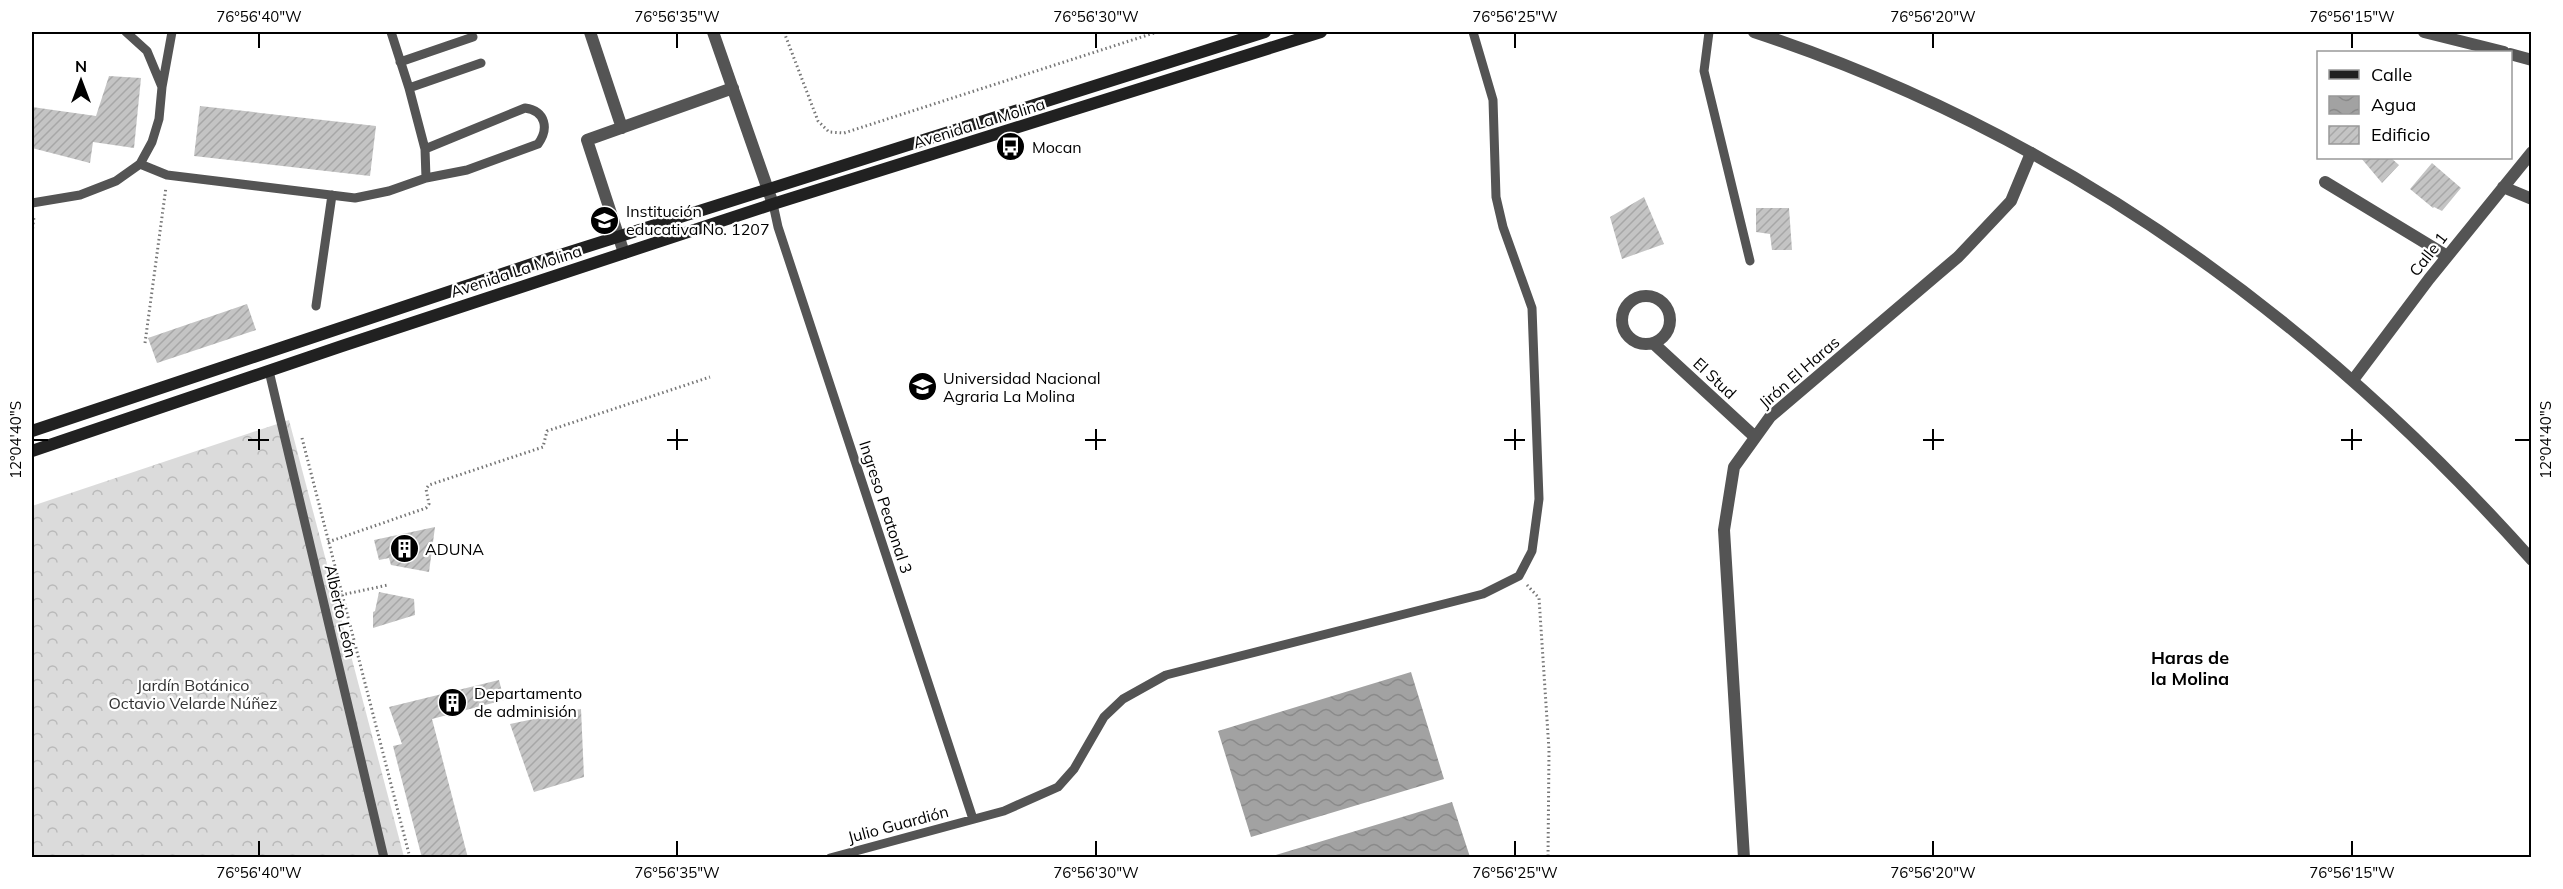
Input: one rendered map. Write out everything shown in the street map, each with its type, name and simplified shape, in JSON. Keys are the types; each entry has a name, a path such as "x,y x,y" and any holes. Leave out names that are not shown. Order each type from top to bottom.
{"main road":[{"name":"Avenida La Molina","path":"32,431 618,236 1265,32"},
{"name":"Avenida La Molina","path":"32,451 773,204 1321,32"}],"street":[{"path":"590,32 622,128"},
{"path":"713,32 773,204"},
{"path":"1754,32 1842,64 1906,91 2031,153 2118,203 2210,265 2283,321 2353,380 2447,469 2532,560"},
{"path":"2424,32 2500,51"},
{"path":"2512,54 2532,60"},
{"path":"624,254 587,140 733,88"},
{"name":"Calle 1","path":"2353,380 2447,256 2532,152"},
{"name":"Jirón El Haras","path":"1744,858 1724,530 1734,467 1770,417 1887,319 1965,249 2011,201 2031,153"},
{"path":"2325,182 2447,256"},
{"path":"2503,187 2532,199"},
{"name":"El Stud","path":"1653,343 1667,332 1670,325 1668,310 1657,298 1640,296 1626,305 1621,322 1626,335 1640,344 1653,343 1755,437"}],"lane":[{"path":"126,32 147,51 162,87"},
{"path":"32,203 81,195 116,181 140,164 152,142 159,119 172,32"},
{"path":"391,32 409,87 425,149 426,178"},
{"path":"1473,32 1493,100 1496,197 1503,226 1532,308 1539,499 1532,551 1519,576"},
{"path":"1709,32 1704,71 1750,261"},
{"path":"400,62 473,37"},
{"path":"409,87 481,63"},
{"path":"140,164 167,175 355,198 369,196 426,178 467,170 538,144 546,128 540,114 534,109 525,108 425,149"},
{"path":"316,306 332,195"},
{"name":"Ingreso Peatonal 3","path":"773,204 789,261 973,819"},
{"name":"Alberto León","path":"268,371 384,858"},
{"name":"Julio Guardión","path":"830,858 1004,810 1058,787 1074,770 1104,717 1123,699 1166,675 1483,594 1519,576"}],"path":[{"path":"784,32 818,121 829,132 844,133 1157,32"},
{"path":"145,343 167,175"},
{"path":"328,542 426,508 429,504 426,489 429,485 543,447 547,431 710,377"},
{"path":"302,438 410,858"},
{"path":"1519,576 1539,598 1549,750 1548,858"},
{"path":"342,595 388,585"}],"green space":[{"name":"Jardín Botánico Octavio Velarde Núñez","path":"289,420 404,857 32,857 32,506"}],"water":[{"path":"1411,672 1444,779 1251,837 1218,731"},
{"path":"1452,802 1470,857 1269,857"}],"building":[{"path":"109,76 141,78 134,148 93,142 90,163 32,148 32,107 96,116"},
{"path":"200,106 376,126 370,176 194,156"},
{"path":"2362,159 2392,159 2399,165 2382,183"},
{"path":"2432,163 2461,188 2442,211 2433,208 2410,189"},
{"path":"1644,197 1664,244 1622,259 1610,217"},
{"path":"1756,208 1789,208 1792,250 1772,250 1770,234 1756,232"},
{"path":"247,304 256,330 157,363 148,338"},
{"name":"ADUNA","path":"435,527 429,572 391,565 389,558 379,560 374,540"},
{"path":"379,592 414,599 415,615 373,628 373,612"},
{"path":"499,680 504,700 432,719 468,858 422,858 393,746 402,744 389,707"},
{"path":"581,709 584,777 534,792 510,724"}],"place":[{"name":"Mocan","path":"1011,147"},
{"name":"Institución educativa No. 1207","path":"605,220"},
{"name":"Universidad Nacional Agraria La Molina","path":"922,387"},
{"name":"ADUNA","path":"404,549"},
{"name":"Departamento de adminisión","path":"453,702"}],"district":[{"name":"Haras de la Molina","path":"2190,668"}]}
